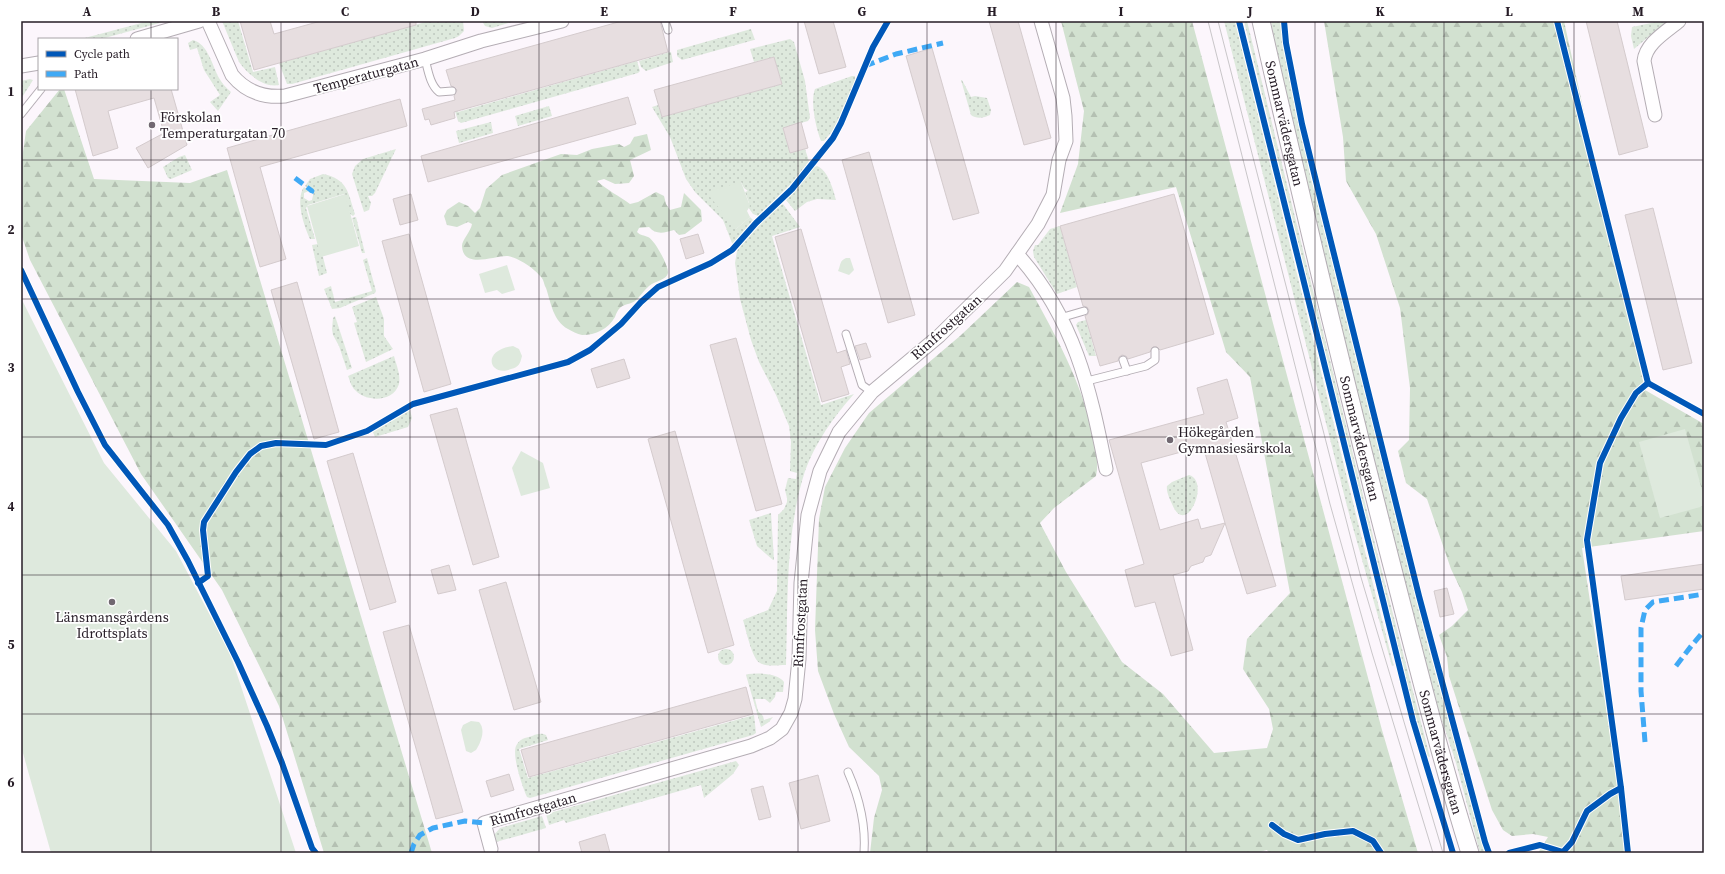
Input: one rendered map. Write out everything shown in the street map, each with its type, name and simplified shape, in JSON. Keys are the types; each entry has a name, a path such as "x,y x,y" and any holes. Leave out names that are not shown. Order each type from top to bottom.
{"street":[{"path":"140,38 199,21"},
{"name":"Temperaturgatan","path":"208,21 232,75 245,88 262,95 285,96 425,60 481,41 562,21"},
{"name":"Rimfrostgatan","path":"491,849 484,823 751,746 770,738 782,729 791,713 795,698 799,659 801,583 808,515 820,470 839,432 872,392 960,316 1005,271 1038,224 1053,196 1059,160 1066,140 1063,98 1041,21"},
{"name":"Sommarvädersgatan","path":"1261,21 1299,192 1362,450 1449,787 1470,853"},
{"path":"1654,115 1644,61 1645,54 1652,44 1679,21"},
{"path":"21,66 38,63"},
{"path":"1017,254 1029,268 1060,318 1077,352 1087,382 1106,469"}],"lane":[{"path":"665,21 668,30"},
{"path":"425,60 433,86 436,90 439,92 452,91"},
{"path":"21,114 40,90"},
{"path":"1060,318 1084,311"},
{"path":"846,334 862,385 872,392"},
{"path":"1087,382 1153,362 1156,357 1156,351"},
{"path":"1123,360 1127,371"},
{"path":"848,772 859,802 862,819 864,853"}],"shaded area":[{"path":"149,21 167,21 105,38 85,38"},
{"path":"222,21 238,21 253,72 275,67 279,85 267,84 256,79 243,67 239,62"},
{"path":"429,21 463,21 464,31 455,38 292,84 287,84 279,63"},
{"path":"482,21 515,21 492,28 485,26"},
{"path":"1224,21 1235,21 1394,665 1392,666 1348,510"},
{"path":"1244,21 1247,21 1377,552 1430,757 1427,756 1419,731 1374,553"},
{"path":"1271,21 1281,21 1291,87 1310,174 1428,646 1486,853 1480,853 1456,763 1423,662 1404,589 1284,92"},
{"path":"1667,21 1634,49 1631,36 1632,27"},
{"path":"751,29 755,40 682,60 677,56 677,50"},
{"path":"790,39 794,42 805,81 810,118 808,121 783,128 790,153 805,149 809,161 792,183 758,216 753,214 748,207 749,203 745,192 748,191 744,188 741,182 736,229 750,217 753,220 734,244 732,243 723,220 695,192 686,179 670,137 652,107 658,105 662,117 782,84 774,57 754,62 750,49"},
{"path":"193,40 198,42 206,50 219,78 231,92 218,111 210,102 220,95 204,70 197,48 190,50 188,43"},
{"path":"671,52 673,62 646,71 641,67 639,61"},
{"path":"637,61 640,71 638,73 461,123 458,121 452,101 454,100 458,112"},
{"path":"855,76 855,81 834,129 824,141 821,141 817,130 813,108 815,89"},
{"path":"30,79 33,80 21,99 21,81"},
{"path":"961,80 971,97 975,96 987,98 991,110 990,115 980,118 971,115"},
{"path":"549,106 552,116 518,126 515,116"},
{"path":"491,122 493,133 459,143 456,131"},
{"path":"396,149 375,193 372,196 368,196 371,203 369,210 364,212 352,174 355,166 363,159"},
{"path":"185,155 192,170 171,179 168,178 163,167"},
{"path":"817,166 824,171 827,176 832,185 836,200 817,199 807,202 795,211 786,200 812,168"},
{"path":"323,174 338,179 346,188 355,214 353,216 350,214 344,194 308,205 306,208 315,239 310,239 301,213 301,192 304,187 309,191 304,193 304,198 309,201 312,200 314,191 305,186 310,179"},
{"path":"741,182 750,206 747,211 750,217 736,229 706,192"},
{"path":"345,194 359,246 321,257 307,206"},
{"path":"783,204 800,227 772,236 821,405 854,394 839,411 826,430 814,450 805,471 794,518 791,543 786,665 773,666 760,663 754,656 743,620 768,610 777,591 778,515 784,509 787,502 785,490 788,478 796,479 797,473 790,471 791,442 789,426 776,395 759,362 751,340 740,299 735,263 737,251 741,245 776,208"},
{"path":"356,217 365,253 362,253 352,218"},
{"path":"1060,226 1077,287 1057,294 1034,257 1033,251 1035,245 1038,245 1050,229"},
{"path":"318,244 327,273 319,276 312,245"},
{"path":"367,258 376,291 375,293 340,308 332,309 324,289 331,286 335,302 372,291 363,260"},
{"path":"846,258 850,258 854,270 849,275 838,271 841,262"},
{"path":"507,265 515,290 502,294 497,290 485,293 479,274"},
{"path":"376,297 384,319 384,336 393,349 366,362 354,323 357,322 352,307"},
{"name":"Länsmansgårdens Idrottsplats","path":"21,298 104,463 176,551 230,653 296,853 51,853 21,746"},
{"path":"335,316 352,368 347,370 339,346 333,335 333,318"},
{"path":"1086,320 1096,356 1089,356 1076,325 1078,322"},
{"path":"513,346 519,349 522,356 519,365 504,371 498,370 494,367 492,357 503,349"},
{"path":"394,356 399,373 399,384 391,395 379,399 366,397 354,388 348,376"},
{"path":"410,410 412,418 408,427 375,437 372,430"},
{"path":"1685,429 1704,497 1704,506 1660,518 1639,442"},
{"path":"521,451 543,463 550,488 521,496 512,468"},
{"path":"1189,475 1195,479 1198,487 1197,496 1194,505 1189,512 1184,515 1178,513 1172,504 1167,486 1172,482"},
{"path":"771,513 774,560 757,546 749,520"},
{"path":"723,649 729,649 734,654 732,663 729,665 723,665 718,660 718,654"},
{"path":"746,675 773,675 784,682 783,692 776,692 775,697 770,703 765,699 755,699 758,711 763,716 764,720 773,717 769,722 761,727"},
{"path":"754,715 756,733 753,735 530,798 527,797 516,764 515,751 517,744 523,739 538,734 546,735 548,740 519,749 528,778"},
{"path":"471,721 479,722 482,732 478,747 471,753 466,751 461,730 463,725"},
{"path":"736,761 739,765 733,774 704,798 701,785 566,823 564,820 549,825 546,814"},
{"path":"542,816 546,828 494,842 494,835 500,828"}],"green space":[{"path":"1061,21 1192,21 1382,730 1418,853 1269,853 1267,850 1256,853 870,853 874,818 882,790 879,776 849,747 834,714 818,671 815,630 819,519 825,487 845,448 869,413 960,336 1017,282 1029,287 1067,360 1075,378 1088,417 1096,452 1096,476 1054,508 1040,523 1066,572 1122,662 1163,694 1214,753 1267,748 1273,729 1269,709 1243,669 1247,639 1290,593 1250,377 1226,352 1176,187 1060,213 1078,164 1084,111"},
{"path":"1324,21 1564,21 1645,390 1704,424 1704,531 1582,548 1620,801 1626,853 1538,853 1548,837 1533,834 1512,836 1503,830 1492,810 1449,676 1447,657 1439,635 1452,626 1468,610 1462,592 1451,569 1427,499 1406,483 1398,451 1409,440 1410,388 1400,308 1376,234 1346,181 1343,137"},
{"path":"59,90 64,90 94,179 190,183 227,170 432,853 324,853 279,706 222,590 141,474 30,260 21,234 21,166 26,131"},
{"path":"647,134 651,150 630,160 634,176 629,183 615,184 604,179 597,181 630,204 638,202 656,192 664,196 666,204 670,210 681,207 684,193 701,210 702,221 685,234 679,235 674,230 660,233 649,227 639,228 637,232 648,237 654,242 661,253 668,273 663,279 649,286 635,301 620,308 609,325 597,332 582,335 563,326 553,311 543,280 535,271 522,261 508,256 480,260 468,258 464,253 462,246 472,224 468,222 457,227 447,225 444,216 447,210 459,202 468,206 475,213 480,208 486,189 502,175 561,154 577,155 592,149 619,144 624,147 630,144 634,137"}],"building":[{"path":"240,21 270,21 274,34 321,21 416,21 416,25 254,70"},
{"path":"622,21 660,21 668,52 454,112 455,118 431,125 429,119 425,120 422,109 455,100 454,96 457,90 451,86 446,70"},
{"path":"804,21 833,21 846,67 819,74"},
{"path":"989,21 1018,21 1051,138 1024,145"},
{"path":"1586,21 1617,21 1648,147 1619,155"},
{"path":"932,48 979,213 953,220 906,56"},
{"path":"774,57 782,84 662,117 654,90"},
{"path":"75,90 171,90 187,145 148,168 136,148 164,133 154,98 108,111 118,148 93,156"},
{"path":"628,97 636,124 428,182 421,156"},
{"path":"400,99 407,126 260,167 286,259 260,267 227,148"},
{"path":"801,122 808,148 790,153 783,128"},
{"path":"869,152 915,315 888,323 842,160"},
{"path":"411,194 418,220 400,225 393,199"},
{"path":"1174,194 1214,334 1160,350 1157,347 1153,347 1150,352 1128,359 1126,356 1122,355 1119,357 1118,361 1100,366 1085,316 1088,314 1089,310 1087,307 1083,306 1060,226"},
{"path":"1653,208 1692,363 1663,370 1625,215"},
{"path":"801,229 837,353 846,350 850,364 841,367 849,394 822,402 775,237"},
{"path":"409,234 451,384 424,392 382,241"},
{"path":"698,234 704,253 686,259 680,239"},
{"path":"297,282 339,432 314,439 271,290"},
{"path":"736,338 782,504 756,511 710,345"},
{"path":"866,343 871,357 860,360 855,346"},
{"path":"624,359 630,378 597,388 591,369"},
{"path":"1227,379 1238,418 1226,422 1276,586 1247,594 1225,523 1211,555 1205,557 1203,562 1191,566 1188,571 1173,575 1193,650 1171,656 1155,602 1135,607 1125,570 1144,564 1109,440 1204,414 1197,388","holes":["1203,446 1225,523 1201,529 1198,519 1160,530 1141,463"]},
{"path":"457,408 499,557 473,565 430,415"},
{"path":"675,431 734,645 708,653 648,439"},
{"path":"353,453 396,602 370,610 327,461"},
{"path":"1704,564 1704,589 1625,600 1621,576"},
{"path":"449,565 456,590 438,594 431,570"},
{"path":"506,582 541,702 514,710 479,590"},
{"path":"1447,588 1454,614 1440,617 1434,591"},
{"path":"409,625 463,812 436,819 383,632"},
{"path":"746,687 753,714 529,777 521,750"},
{"path":"509,774 514,790 491,797 486,781"},
{"path":"818,775 830,821 801,829 789,783"},
{"path":"763,786 771,817 759,820 751,789"},
{"path":"605,834 610,853 582,853 579,842"}],"tram line":[{"path":"1208,21 1330,504 1372,653 1433,853"},
{"path":"1218,21 1360,574 1443,853"}],"marked path":[{"path":"865,66 896,54 943,43"},
{"path":"295,178 312,191 311,193"},
{"path":"1645,742 1641,691 1641,628 1645,610 1653,602 1704,594"},
{"path":"1676,666 1704,631"},
{"path":"411,853 414,844 420,835 433,828 465,821 484,823"}],"cycle path":[{"path":"198,583 208,576 203,530 204,522 236,472 250,454 261,446 276,443 326,445 367,431 413,404 568,362 590,350 621,324 641,302 658,287 711,263 732,250 756,223 792,189 833,138 841,123 873,47 888,21"},
{"path":"1239,21 1413,721 1453,853"},
{"path":"1284,21 1286,43 1302,124 1325,218 1419,596 1489,853"},
{"path":"1557,21 1648,383 1636,393 1621,418 1600,463 1587,540 1621,788 1628,853"},
{"path":"21,270 78,392 105,445 168,525 188,561 238,662 267,726 282,763 312,848 316,853"},
{"path":"1648,383 1704,414"},
{"path":"1509,853 1540,845 1563,852 1572,842 1587,811 1621,788"},
{"path":"1272,825 1284,834 1298,840 1325,834 1353,831 1373,841 1381,853"}],"place":[{"name":"Förskolan Temperaturgatan 70","path":"152,125"},
{"name":"Hökegården Gymnasiesärskola","path":"1170,440"},
{"name":"Länsmansgårdens Idrottsplats","path":"112,602"}]}
